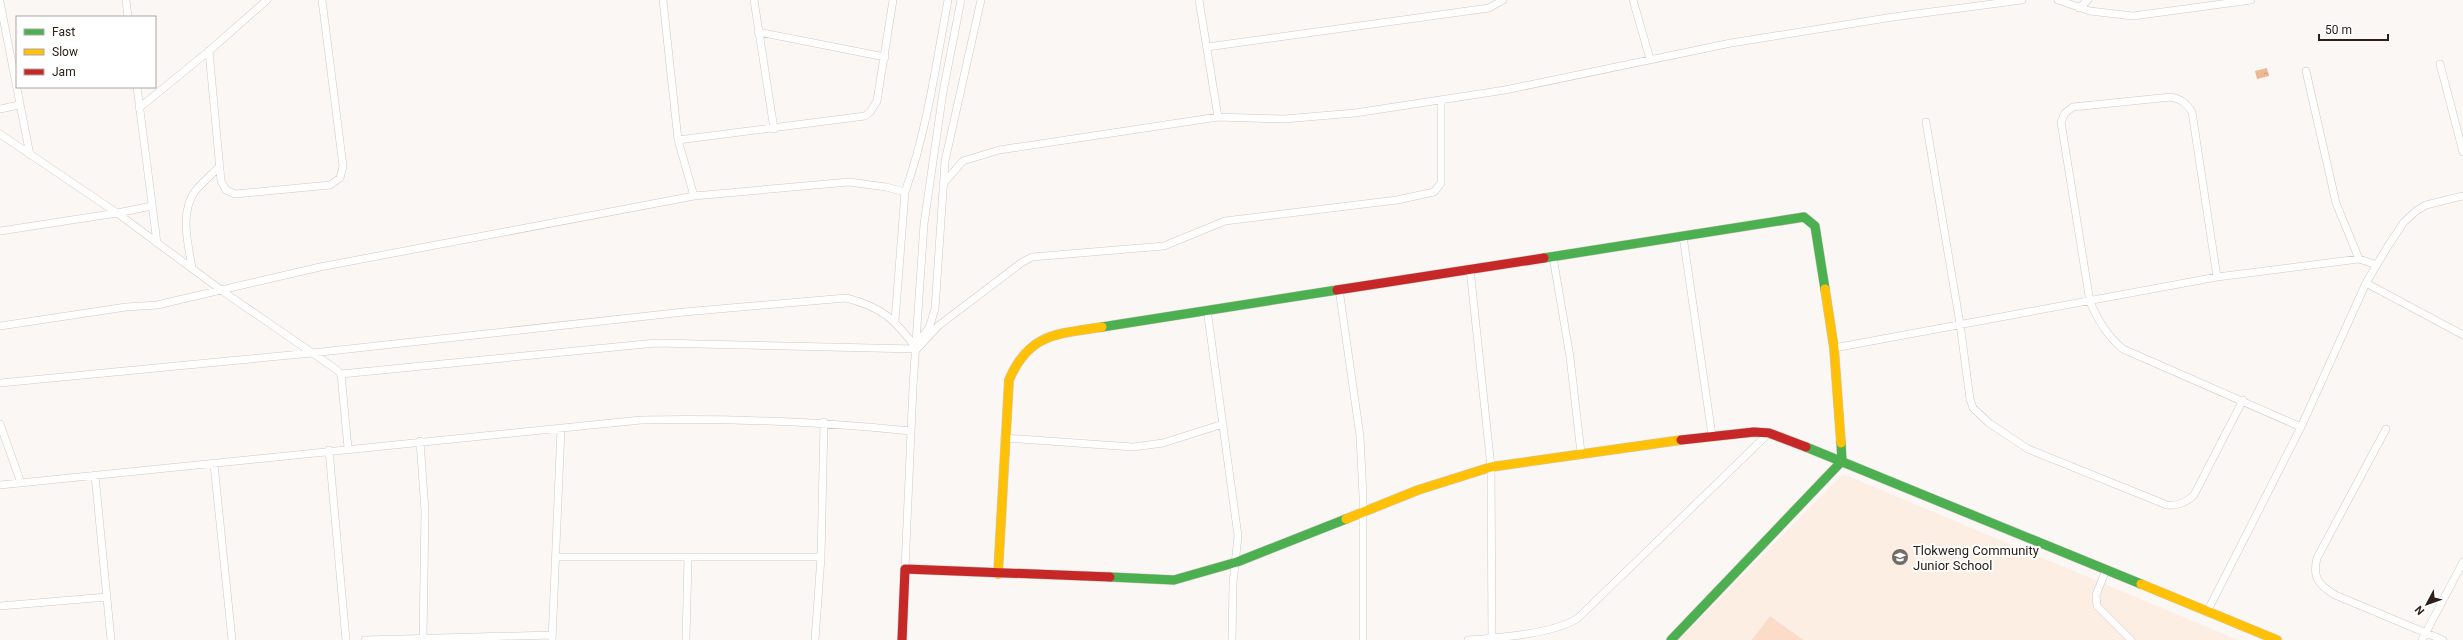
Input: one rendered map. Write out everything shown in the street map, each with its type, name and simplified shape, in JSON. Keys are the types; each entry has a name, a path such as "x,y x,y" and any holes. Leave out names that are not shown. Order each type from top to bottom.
{"street":[{"path":"126,0 128,16"},
{"path":"140,108 209,52 266,0"},
{"path":"209,52 223,186 235,194 330,185 340,178 343,166 322,0"},
{"path":"663,0 678,140 694,196"},
{"path":"754,0 774,129"},
{"path":"678,140 774,129 865,116 870,112 876,101 885,57 893,0"},
{"path":"895,321 905,192 916,158 948,0"},
{"path":"902,640 911,431 918,345 925,216 943,92 961,0"},
{"path":"918,345 930,328 935,309 943,184 947,149 960,102 981,0"},
{"path":"1199,0 1218,117"},
{"path":"1206,48 1489,8 1503,0"},
{"path":"1633,0 1650,59"},
{"path":"943,184 963,161 999,150 1218,117 1284,119 1354,113 1520,87 1731,43 1893,17 2022,0"},
{"path":"2058,0 2079,8 2133,16 2251,0"},
{"path":"2079,8 2088,0"},
{"path":"0,2 30,155"},
{"path":"758,32 885,57"},
{"path":"2440,64 2463,152"},
{"path":"2306,71 2336,204 2359,259"},
{"path":"137,88 157,243"},
{"path":"2217,277 2192,112 2188,106 2183,101 2171,97 2073,107 2065,114 2061,122 2090,302 2096,317 2108,334 2122,349 2243,400 2300,426"},
{"path":"0,134 117,213 221,290 312,352 341,374 656,343 918,345 938,326 1015,268 1032,258 1164,246 1225,222 1268,215 1346,208 1434,192 1441,183 1441,100"},
{"path":"0,109 19,105"},
{"path":"1926,122 1960,324 1970,400 1980,415 2004,435 2028,449 2166,505 2183,503 2194,495 2243,400"},
{"path":"192,268 186,221 188,208 196,190 220,166"},
{"path":"0,326 126,307 157,305 320,267 694,196 849,182 886,187 905,192"},
{"path":"2207,612 2300,426 2366,283 2377,265 2404,222 2416,211 2426,205 2463,196"},
{"path":"0,231 117,213 152,206"},
{"path":"998,574 1004,438 1009,380 1022,355 1037,342 1052,335 1207,309 1553,257 1799,216 1808,218 1815,226 1834,348 1842,461 1672,640"},
{"path":"1682,236 1712,435"},
{"path":"1553,257 1570,357 1581,453"},
{"path":"1834,348 1960,324 2090,302 2217,277 2359,259 2377,265"},
{"path":"1470,269 1491,467 1490,537 1492,639"},
{"path":"2366,283 2463,335"},
{"path":"1339,289 1360,436 1363,512 1363,640"},
{"path":"0,384 684,312 846,298 867,303 895,321 918,345"},
{"path":"1207,309 1236,506 1238,536 1237,562 1233,583 1232,640"},
{"path":"341,374 348,448"},
{"path":"0,485 214,464 348,448 561,429 641,420 699,419 824,422 911,431"},
{"path":"816,640 821,557 824,422"},
{"path":"0,424 21,483"},
{"path":"1004,438 1133,447 1163,444 1223,424"},
{"path":"365,640 423,638 552,638 561,429"},
{"path":"2386,429 2317,558 2315,574 2322,586 2335,595 2443,640"},
{"path":"905,569 1174,580 1237,562 1456,477 1491,467 1712,435 1754,432 1769,433 1842,461 2207,612 2261,637 2277,640"},
{"path":"1468,640 1492,639 1560,627 1578,618 1769,433"},
{"path":"420,441 425,511 423,638"},
{"path":"330,450 346,640"},
{"path":"214,464 232,640"},
{"path":"95,475 111,640"},
{"path":"556,557 821,557"},
{"path":"686,640 688,558"},
{"path":"2422,640 2463,562"},
{"path":"2106,570 2096,595 2097,606 2131,640"},
{"path":"0,606 107,596"}],"shaded area":[{"name":"Tlokweng Community Junior School","path":"1843,474 2238,640 1679,640"},
{"path":"1770,616 1803,640 1752,640"}],"water":[{"path":"2267,68 2269,76 2257,79 2255,71"}],"traffic: fast":[{"path":"1544,258 1804,217 1815,226 1825,289"},
{"path":"1102,327 1337,290"},
{"path":"1671,640 1842,461 1841,443"},
{"path":"1806,447 2141,584"},
{"path":"1110,577 1174,580 1237,562 1346,519"}],"traffic: slow":[{"path":"1825,289 1834,348 1841,443"},
{"path":"998,574 1009,380 1017,365 1035,344 1058,334 1102,327"},
{"path":"1346,519 1418,490 1491,467 1681,440"},
{"path":"2141,584 2277,640"}],"traffic: jam":[{"path":"1337,290 1544,258"},
{"path":"1681,440 1754,432 1769,433 1806,447"},
{"path":"902,640 905,569 1110,577"}],"place":[{"name":"Tlokweng Community Junior School","path":"1900,557"}]}
